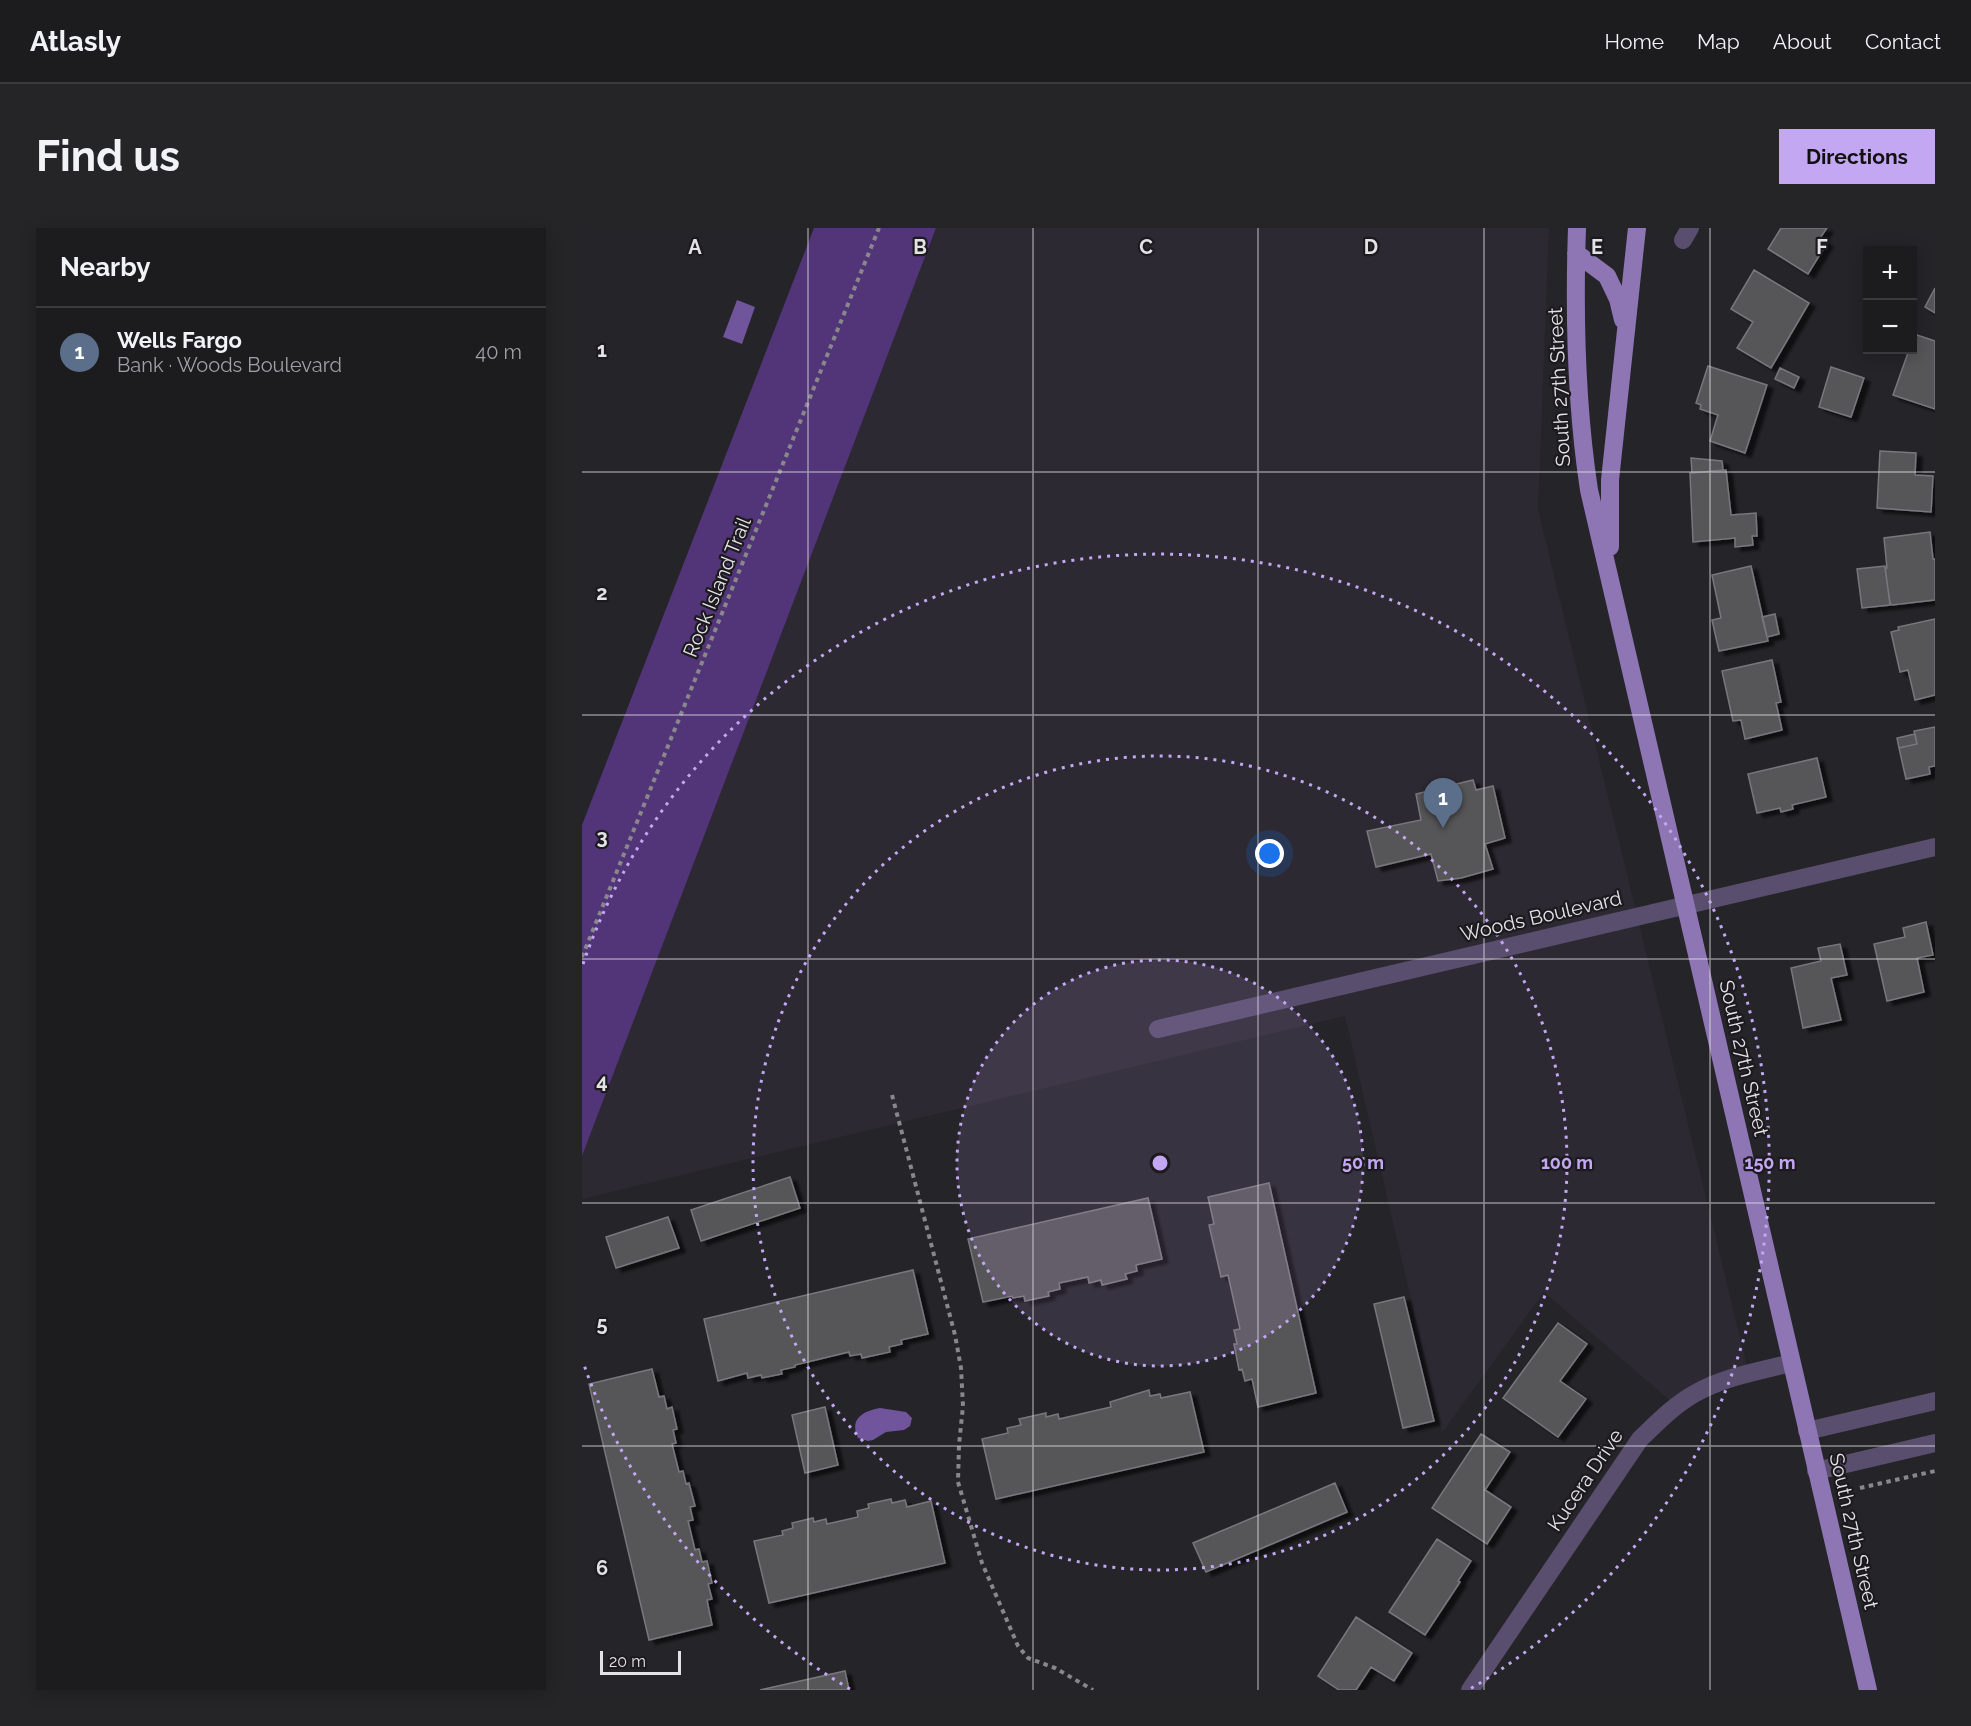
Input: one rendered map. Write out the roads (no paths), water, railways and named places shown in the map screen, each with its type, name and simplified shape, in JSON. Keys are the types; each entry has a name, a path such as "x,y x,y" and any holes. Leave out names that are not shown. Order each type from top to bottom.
{"main road":[{"name":"South 27th Street","path":"1577,228 1581,432 1589,490 1868,1690"},
{"name":"South 27th Street","path":"1610,576 1610,480 1637,228"},
{"path":"1576,253 1607,276 1618,298 1626,331"}],"street":[{"name":"Woods Boulevard","path":"1158,1029 1935,846"},
{"name":"Kucera Drive","path":"1470,1690 1640,1439 1664,1415 1694,1394 1725,1380 1791,1363"},
{"path":"1807,1431 1935,1401"},
{"path":"1816,1471 1935,1443"}],"place":[{"name":"Wells Fargo","path":"1443,828"}]}
